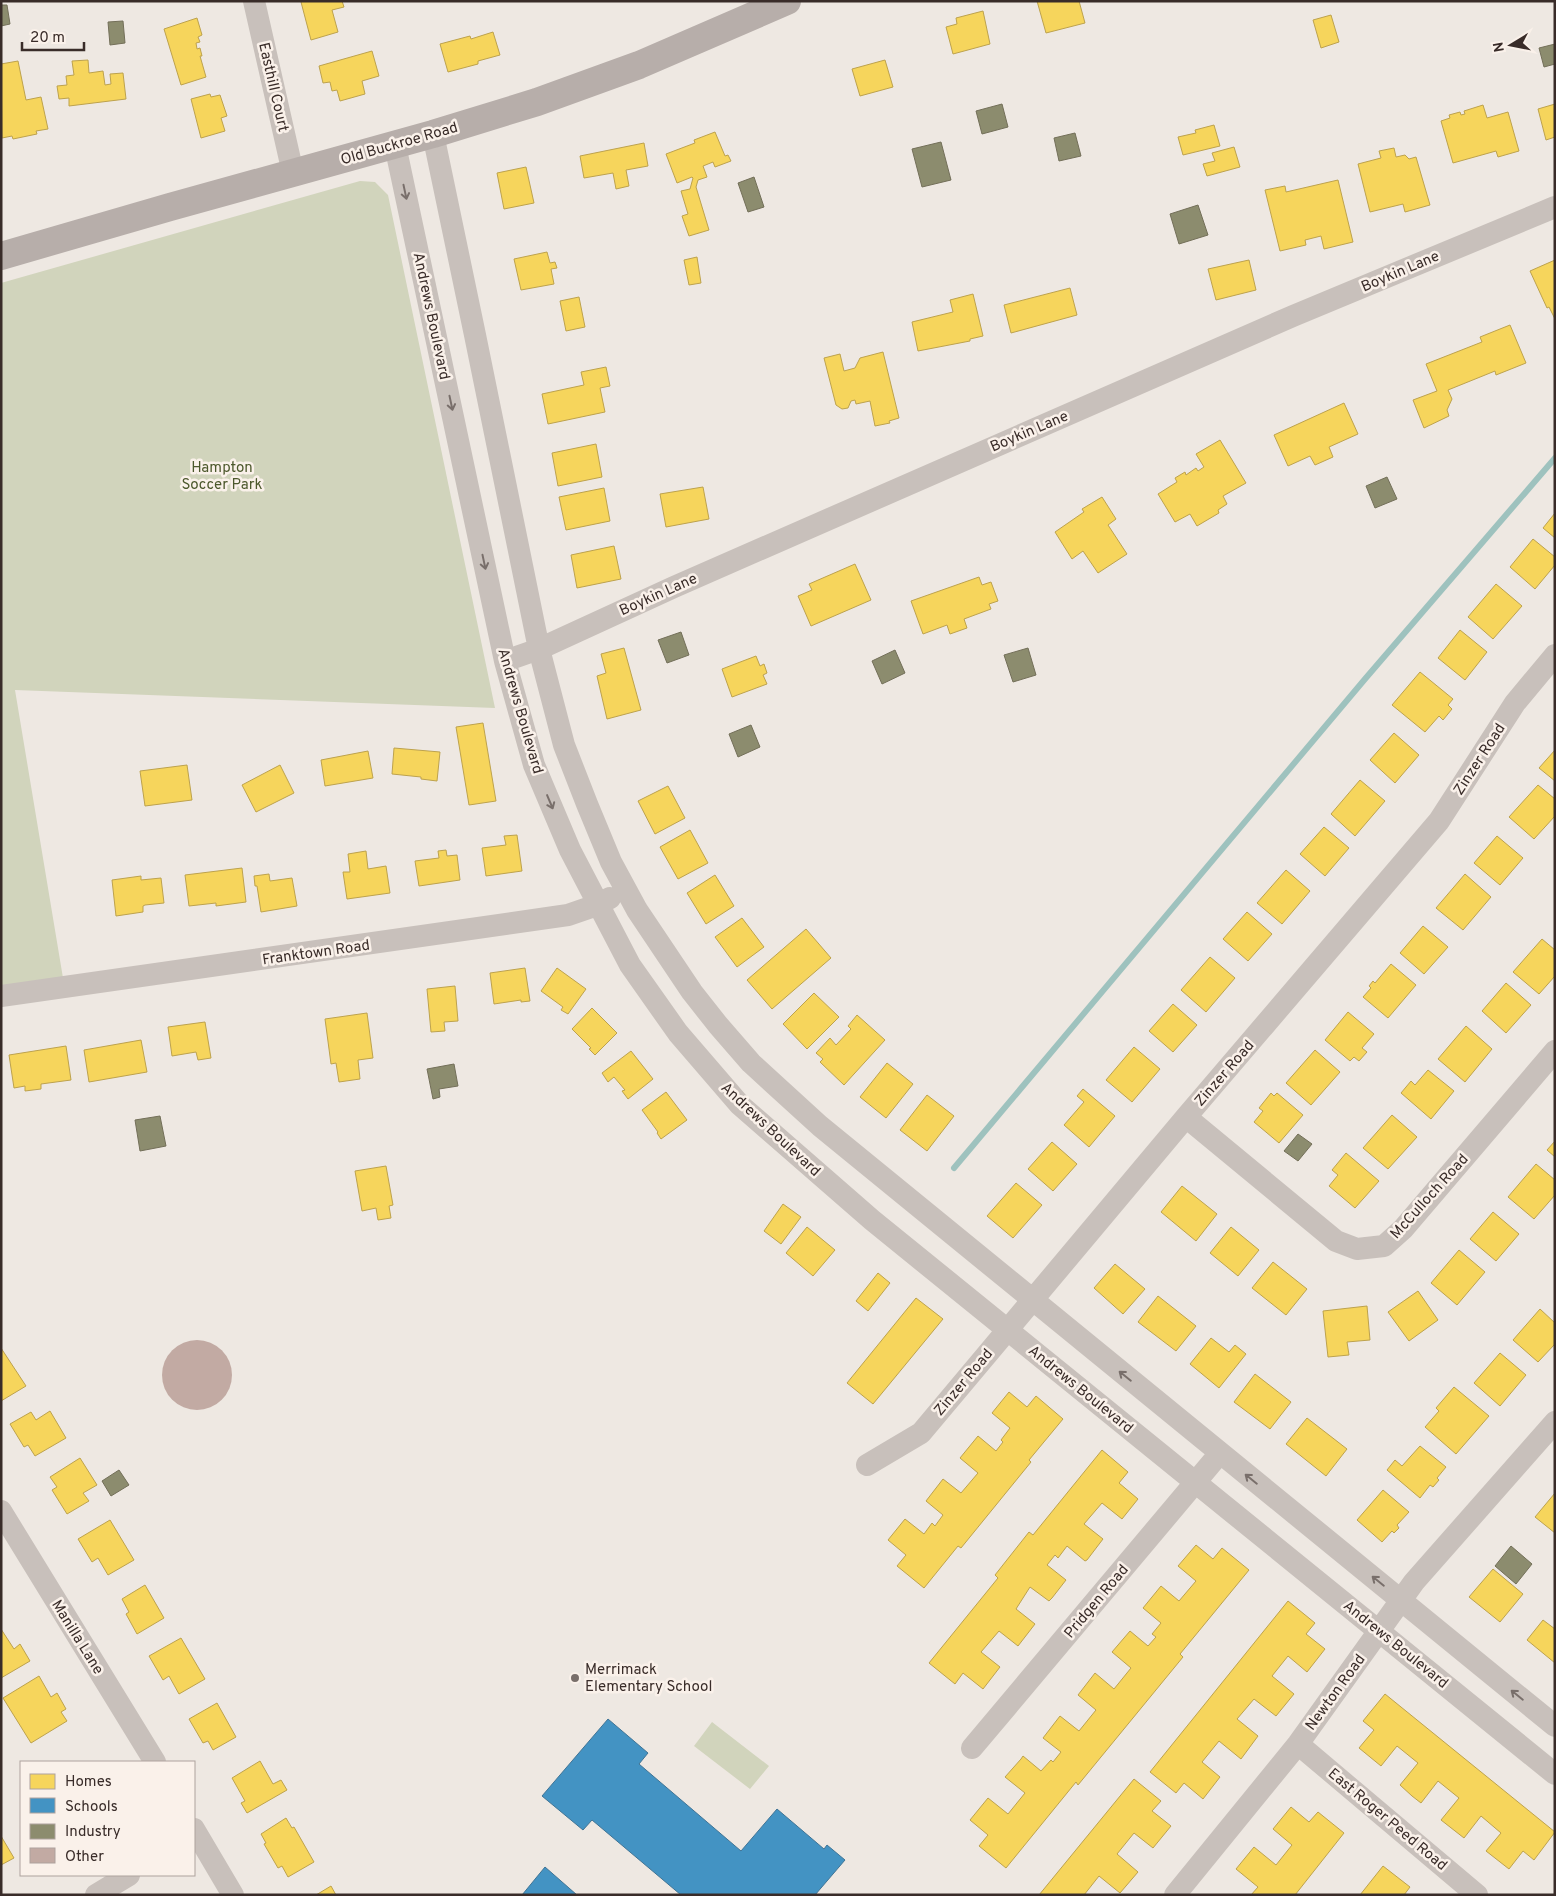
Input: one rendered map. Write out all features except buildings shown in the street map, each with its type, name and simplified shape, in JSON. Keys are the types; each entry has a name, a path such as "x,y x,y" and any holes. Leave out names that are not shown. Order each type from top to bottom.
{"main road":[{"name":"Old Buckroe Road","path":"1,256 395,145 537,102 639,65 787,1"}],"street":[{"name":"Easthill Court","path":"254,1 293,173"},
{"path":"433,134 476,335 539,648 564,745 611,862 656,940 692,992 751,1063 820,1126 1555,1726"},
{"name":"Andrews Boulevard","path":"395,145 505,661 534,765 570,850 597,906 630,965 678,1033 740,1105 872,1220 1555,1774"},
{"name":"Boykin Lane","path":"505,661 539,648 674,586 1293,316 1555,207"},
{"name":"Zinzer Road","path":"867,1465 921,1432 1186,1117 1439,821 1515,704 1555,655"},
{"name":"Franktown Road","path":"1,996 568,916 597,906 625,888"},
{"name":"McCulloch Road","path":"1186,1117 1336,1241 1357,1249 1384,1246 1403,1229 1555,1051"},
{"name":"Newton Road","path":"1174,1895 1298,1744 1414,1582 1555,1422"},
{"name":"Pridgen Road","path":"972,1748 1220,1453"},
{"name":"Manilla Lane","path":"1,1511 154,1761"},
{"name":"East Roger Peed Road","path":"1298,1744 1477,1895"},
{"path":"195,1833 233,1895"},
{"path":"96,1895 127,1876"}],"green space":[{"name":"Hampton Soccer Park","path":"360,181 375,182 388,195 495,708 15,690 63,978 1,987 1,283"},
{"path":"712,1722 769,1766 750,1789 694,1746"}],"waterway":[{"path":"954,1168 1365,679 1555,458"}],"place":[{"name":"Merrimack Elementary School","path":"575,1678"}]}
